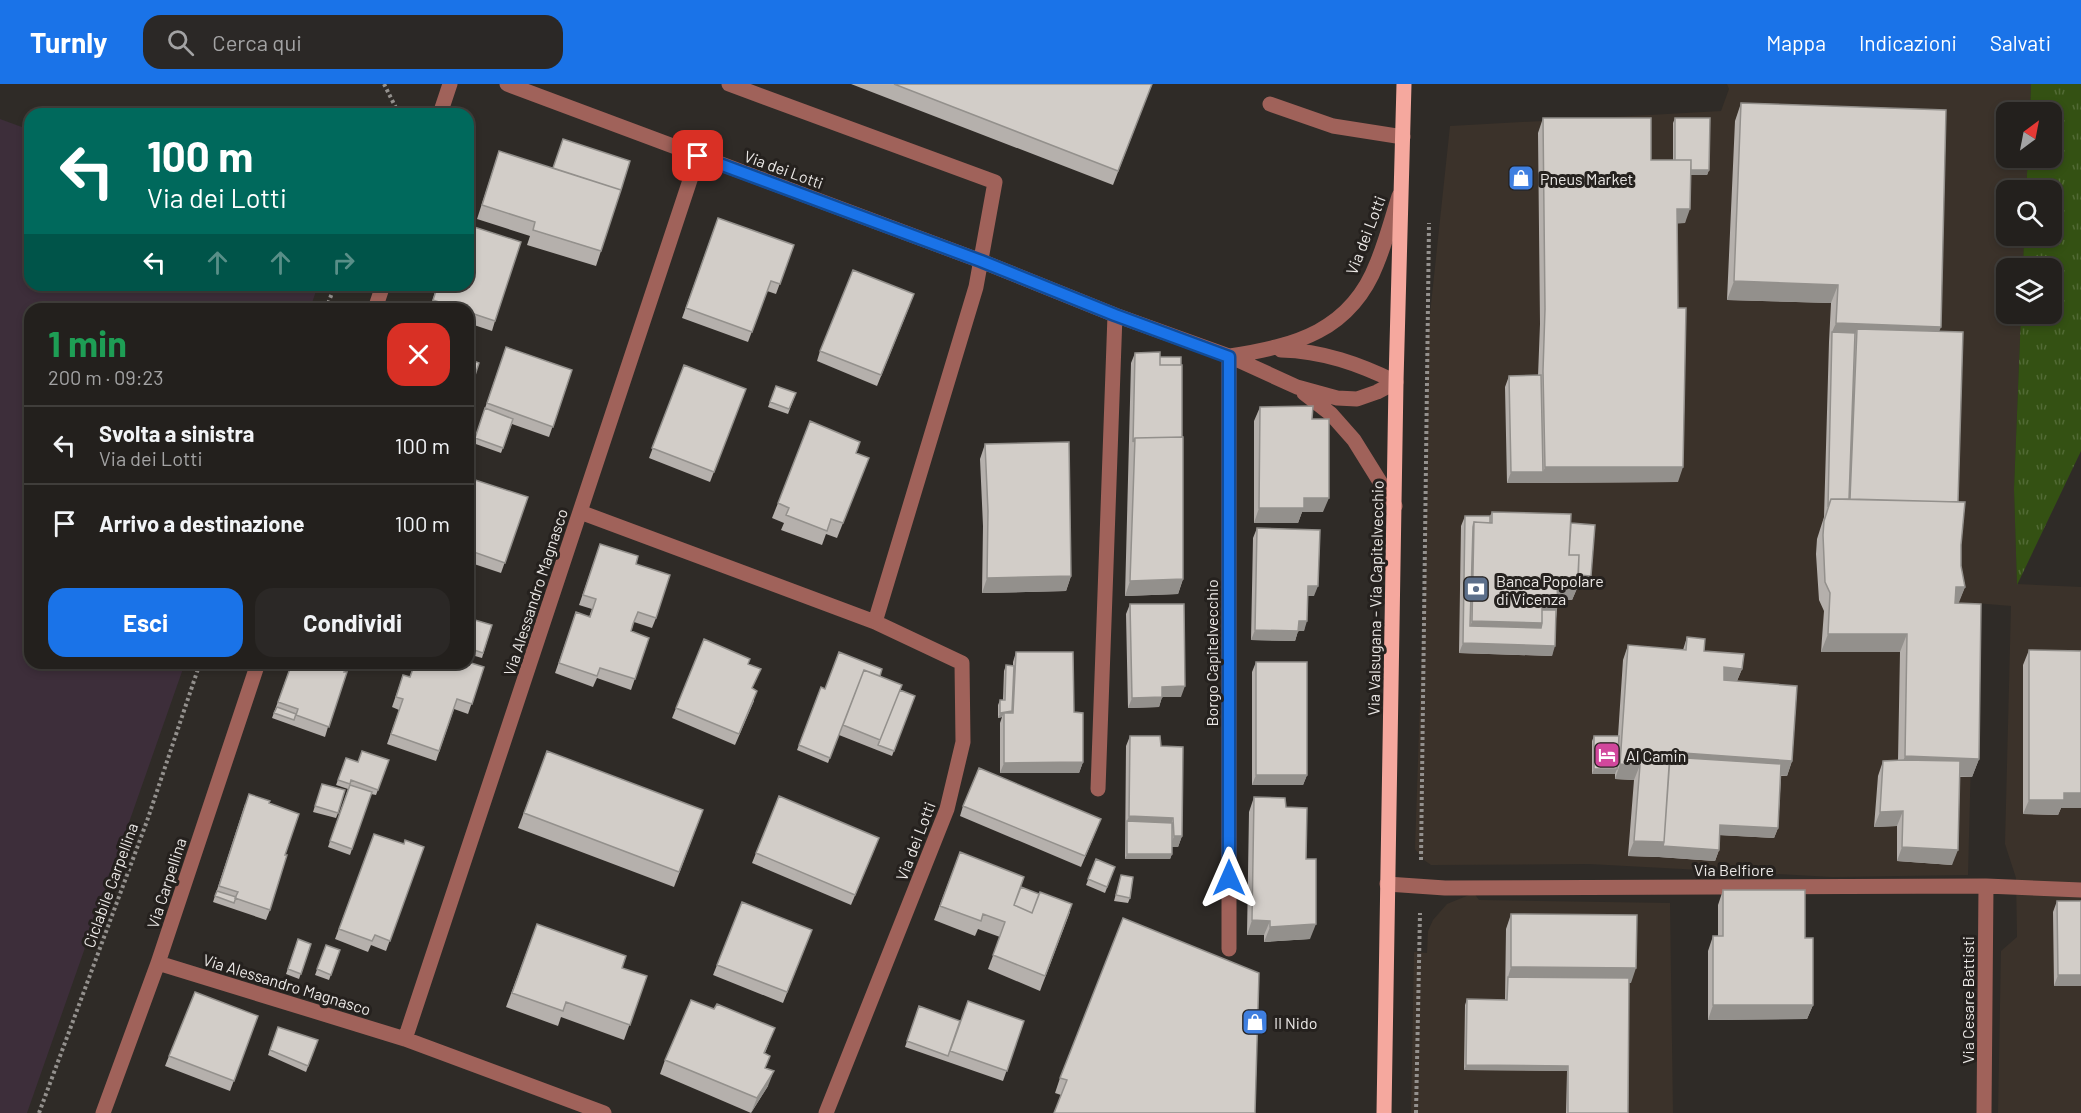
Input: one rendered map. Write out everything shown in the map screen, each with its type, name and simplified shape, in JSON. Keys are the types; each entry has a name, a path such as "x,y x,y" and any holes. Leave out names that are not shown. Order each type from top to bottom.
{"main road":[{"name":"Via Valsugana - Via Capitelvecchio","path":"1384,1113 1396,382 1404,84"}],"street":[{"path":"442,108 450,84"},
{"name":"Via dei Lotti","path":"507,84 981,261 1115,315 1229,357 1272,349 1314,334 1342,316 1364,288 1377,264 1401,191"},
{"path":"729,84 995,182 976,287 875,622"},
{"path":"1270,104 1333,126 1403,137"},
{"name":"Via Alessandro Magnasco","path":"405,1039 698,156"},
{"path":"1098,789 1115,315"},
{"name":"Via dei Lotti","path":"1272,349 1304,350 1324,354 1374,371 1396,382"},
{"path":"1229,357 1297,387 1337,398 1357,399 1396,382"},
{"name":"Borgo Capitelvecchio","path":"1229,357 1229,949"},
{"path":"1297,387 1331,414 1354,440 1395,506"},
{"name":"Via dei Lotti","path":"580,512 875,622 962,663 963,742 947,809 826,1113"},
{"name":"Via Carpellina","path":"103,1113 158,963 256,669"},
{"name":"Via Belfiore","path":"1387,884 1445,888 1986,886 2081,890"},
{"name":"Via Cesare Battisti","path":"1984,1113 1986,886"},
{"name":"Via Alessandro Magnasco","path":"158,963 405,1039 604,1113"}],"path":[{"path":"384,84 396,108"},
{"path":"1416,1113 1429,348 1429,221"},
{"name":"Ciclabile Carpellina","path":"39,1113 147,821 198,669"}],"shaded area":[{"path":"1727,84 2031,84 2030,102 1996,102 1996,168 2027,168 2027,180 1996,180 1996,246 2024,246 2023,258 1996,258 1996,324 2021,324 2014,489 2017,584 2081,587 2081,1113 1998,1113 2001,951 2017,937 2016,878 2005,844 2011,606 1975,603 1968,875 1832,877 1589,864 1431,865 1415,849 1427,494 1427,342 1450,126 1721,111 1729,89"},
{"path":"0,119 24,128 24,291 316,291 312,303 24,303 24,669 183,669 27,1113 0,1113"},
{"path":"1474,893 1479,900 1670,903 1673,1113 1411,1113 1414,952 1427,953 1428,931 1433,920 1447,904"}],"green space":[{"path":"2031,84 2081,84 2081,451 2017,585 2014,489 2021,324 2062,324 2062,258 2023,258 2024,246 2062,246 2062,180 2027,180 2027,168 2062,168 2062,102 2030,102"}],"building":[{"path":"894,84 1152,84 1118,171"},
{"path":"1741,103 1946,110 1941,327 1836,323 1838,285 1734,281"},
{"path":"1543,118 1651,118 1651,160 1691,160 1690,209 1677,209 1678,308 1686,308 1683,467 1545,467"},
{"path":"1675,118 1710,118 1709,170 1691,170 1691,160 1675,160"},
{"path":"563,139 630,161 621,190 553,168"},
{"path":"499,151 621,190 601,251 533,230 535,222 482,205"},
{"path":"718,218 794,245 780,284 771,281 752,332 686,308"},
{"path":"474,227 521,242 495,321 474,314 474,303 442,303 433,300 436,291 474,291"},
{"path":"853,270 914,294 881,375 820,351"},
{"path":"1857,329 1963,332 1958,502 1850,499"},
{"path":"1832,332 1855,333 1849,499 1831,499 1828,507"},
{"path":"506,347 572,370 553,427 487,403"},
{"path":"1160,352 1160,365 1182,365 1182,437 1135,438 1133,442 1135,353"},
{"path":"1160,357 1181,357 1181,365 1160,365"},
{"path":"474,361 479,363 474,378"},
{"path":"684,365 746,389 714,472 652,448"},
{"path":"1541,375 1543,472 1511,472 1509,376"},
{"path":"776,386 796,393 789,409 770,402"},
{"path":"1313,406 1312,419 1329,419 1329,498 1304,498 1304,508 1259,508 1260,407"},
{"path":"485,408 513,419 503,448 475,438"},
{"path":"810,421 860,442 856,453 869,458 843,523 831,519 827,531 786,515 789,508 778,503"},
{"path":"1183,437 1183,579 1130,581 1135,438"},
{"path":"1069,442 1071,576 987,578 988,511 985,444"},
{"path":"474,480 528,497 505,563 474,552"},
{"path":"1831,499 1965,502 1961,566 1965,587 1956,587 1955,603 1981,604 1979,759 1905,756 1907,634 1828,634 1830,593 1825,582 1823,535 1824,521"},
{"path":"1492,512 1571,514 1569,555 1579,555 1578,586 1557,585 1558,606 1542,605 1542,623 1472,621 1474,522 1492,523"},
{"path":"1465,516 1490,516 1490,523 1474,522 1473,527 1470,626 1541,628 1542,610 1556,610 1555,646 1463,643"},
{"path":"1571,523 1595,525 1591,576 1578,575 1579,555 1569,555"},
{"path":"1257,528 1320,530 1318,586 1308,586 1307,621 1299,621 1298,631 1255,630"},
{"path":"600,544 638,556 636,564 670,575 656,618 638,612 633,624 631,631 649,638 635,679 600,668 597,676 559,663 576,612 590,617 596,599 583,595"},
{"path":"1130,604 1184,604 1185,686 1162,687 1162,697 1132,698"},
{"path":"474,620 492,625 483,653 474,650"},
{"path":"1687,637 1705,639 1704,651 1744,654 1742,669 1724,667 1724,680 1797,686 1792,761 1670,752 1664,842 1634,841 1640,765 1620,764 1628,645 1686,650"},
{"path":"704,639 750,659 748,664 761,669 752,688 757,691 739,734 676,708"},
{"path":"2029,650 2081,651 2081,793 2064,793 2064,800 2029,800"},
{"path":"839,652 882,669 880,676 864,670 830,758 799,745 821,687 825,689"},
{"path":"1016,652 1073,652 1074,712 1083,713 1083,762 1004,763 1004,713 1013,713"},
{"path":"1256,662 1307,662 1307,775 1256,775"},
{"path":"474,664 484,667 472,704 457,699 439,751 391,734 403,699 396,697 403,675 410,677 413,669 474,669"},
{"path":"1006,665 1014,666 1012,711 1000,713 1000,700 1005,700"},
{"path":"290,669 345,669 344,672 347,672 329,727 296,715 298,709 278,702"},
{"path":"864,670 902,685 880,740 843,725"},
{"path":"900,690 915,696 894,751 878,745"},
{"path":"277,707 296,714 294,720 274,713"},
{"path":"1130,736 1160,736 1161,746 1183,747 1182,836 1174,836 1173,818 1129,816"},
{"path":"1594,736 1619,736 1617,769 1594,769"},
{"path":"362,751 389,760 378,790 351,780 350,784 338,780 346,758 358,762"},
{"path":"547,751 703,810 679,872 524,813"},
{"path":"1670,757 1781,764 1778,828 1720,825 1719,850 1663,846"},
{"path":"1883,761 1960,761 1958,850 1902,847 1903,811 1880,812"},
{"path":"979,768 1101,819 1085,856 963,806"},
{"path":"322,784 345,790 338,813 315,806"},
{"path":"350,785 372,792 352,849 330,841"},
{"path":"249,794 299,814 270,910 235,898 238,892 219,886"},
{"path":"779,796 879,838 855,895 756,853"},
{"path":"1254,797 1285,798 1286,807 1307,808 1306,859 1316,859 1316,924 1270,927 1270,921 1252,920"},
{"path":"1127,821 1172,823 1172,854 1127,854"},
{"path":"374,834 404,844 405,840 424,847 390,941 375,935 372,941 339,929"},
{"path":"960,852 1024,877 1014,905 1032,913 1040,892 1072,904 1045,976 993,955 1005,922 983,914 981,921 940,906"},
{"path":"1096,859 1115,867 1107,887 1088,879"},
{"path":"1121,875 1133,877 1130,898 1116,895"},
{"path":"1021,887 1039,894 1032,913 1014,905"},
{"path":"1723,890 1805,890 1805,938 1813,938 1813,1005 1713,1005 1713,936 1723,936"},
{"path":"217,891 236,897 234,903 215,896"},
{"path":"2057,901 2081,901 2081,975 2058,975"},
{"path":"742,902 812,930 787,992 717,965"},
{"path":"1511,914 1637,915 1636,968 1511,967"},
{"path":"1123,918 1259,973 1255,1113 1054,1113 1067,1080 1060,1078"},
{"path":"537,924 626,956 622,968 647,976 630,1025 566,1002 563,1011 512,993"},
{"path":"298,939 311,944 301,974 288,969"},
{"path":"326,945 340,950 331,975 317,969"},
{"path":"1508,977 1629,978 1628,1113 1568,1113 1568,1066 1466,1065 1467,999 1507,1000"},
{"path":"195,992 258,1016 234,1081 169,1056"},
{"path":"691,1000 714,1009 717,1004 775,1028 764,1053 770,1056 765,1068 774,1071 757,1098 665,1060"},
{"path":"968,1001 1024,1021 1007,1071 950,1051"},
{"path":"919,1006 960,1021 948,1056 907,1041"},
{"path":"278,1027 318,1040 308,1066 270,1050"}],"place":[{"name":"Pneus Market","path":"1521,178"},
{"name":"Banca Popolare di Vicenza","path":"1476,589"},
{"name":"Al Camin","path":"1607,755"},
{"name":"Il Nido","path":"1255,1022"}],"route":[{"path":"698,156 981,261 1115,315 1229,357 1229,878"}]}
